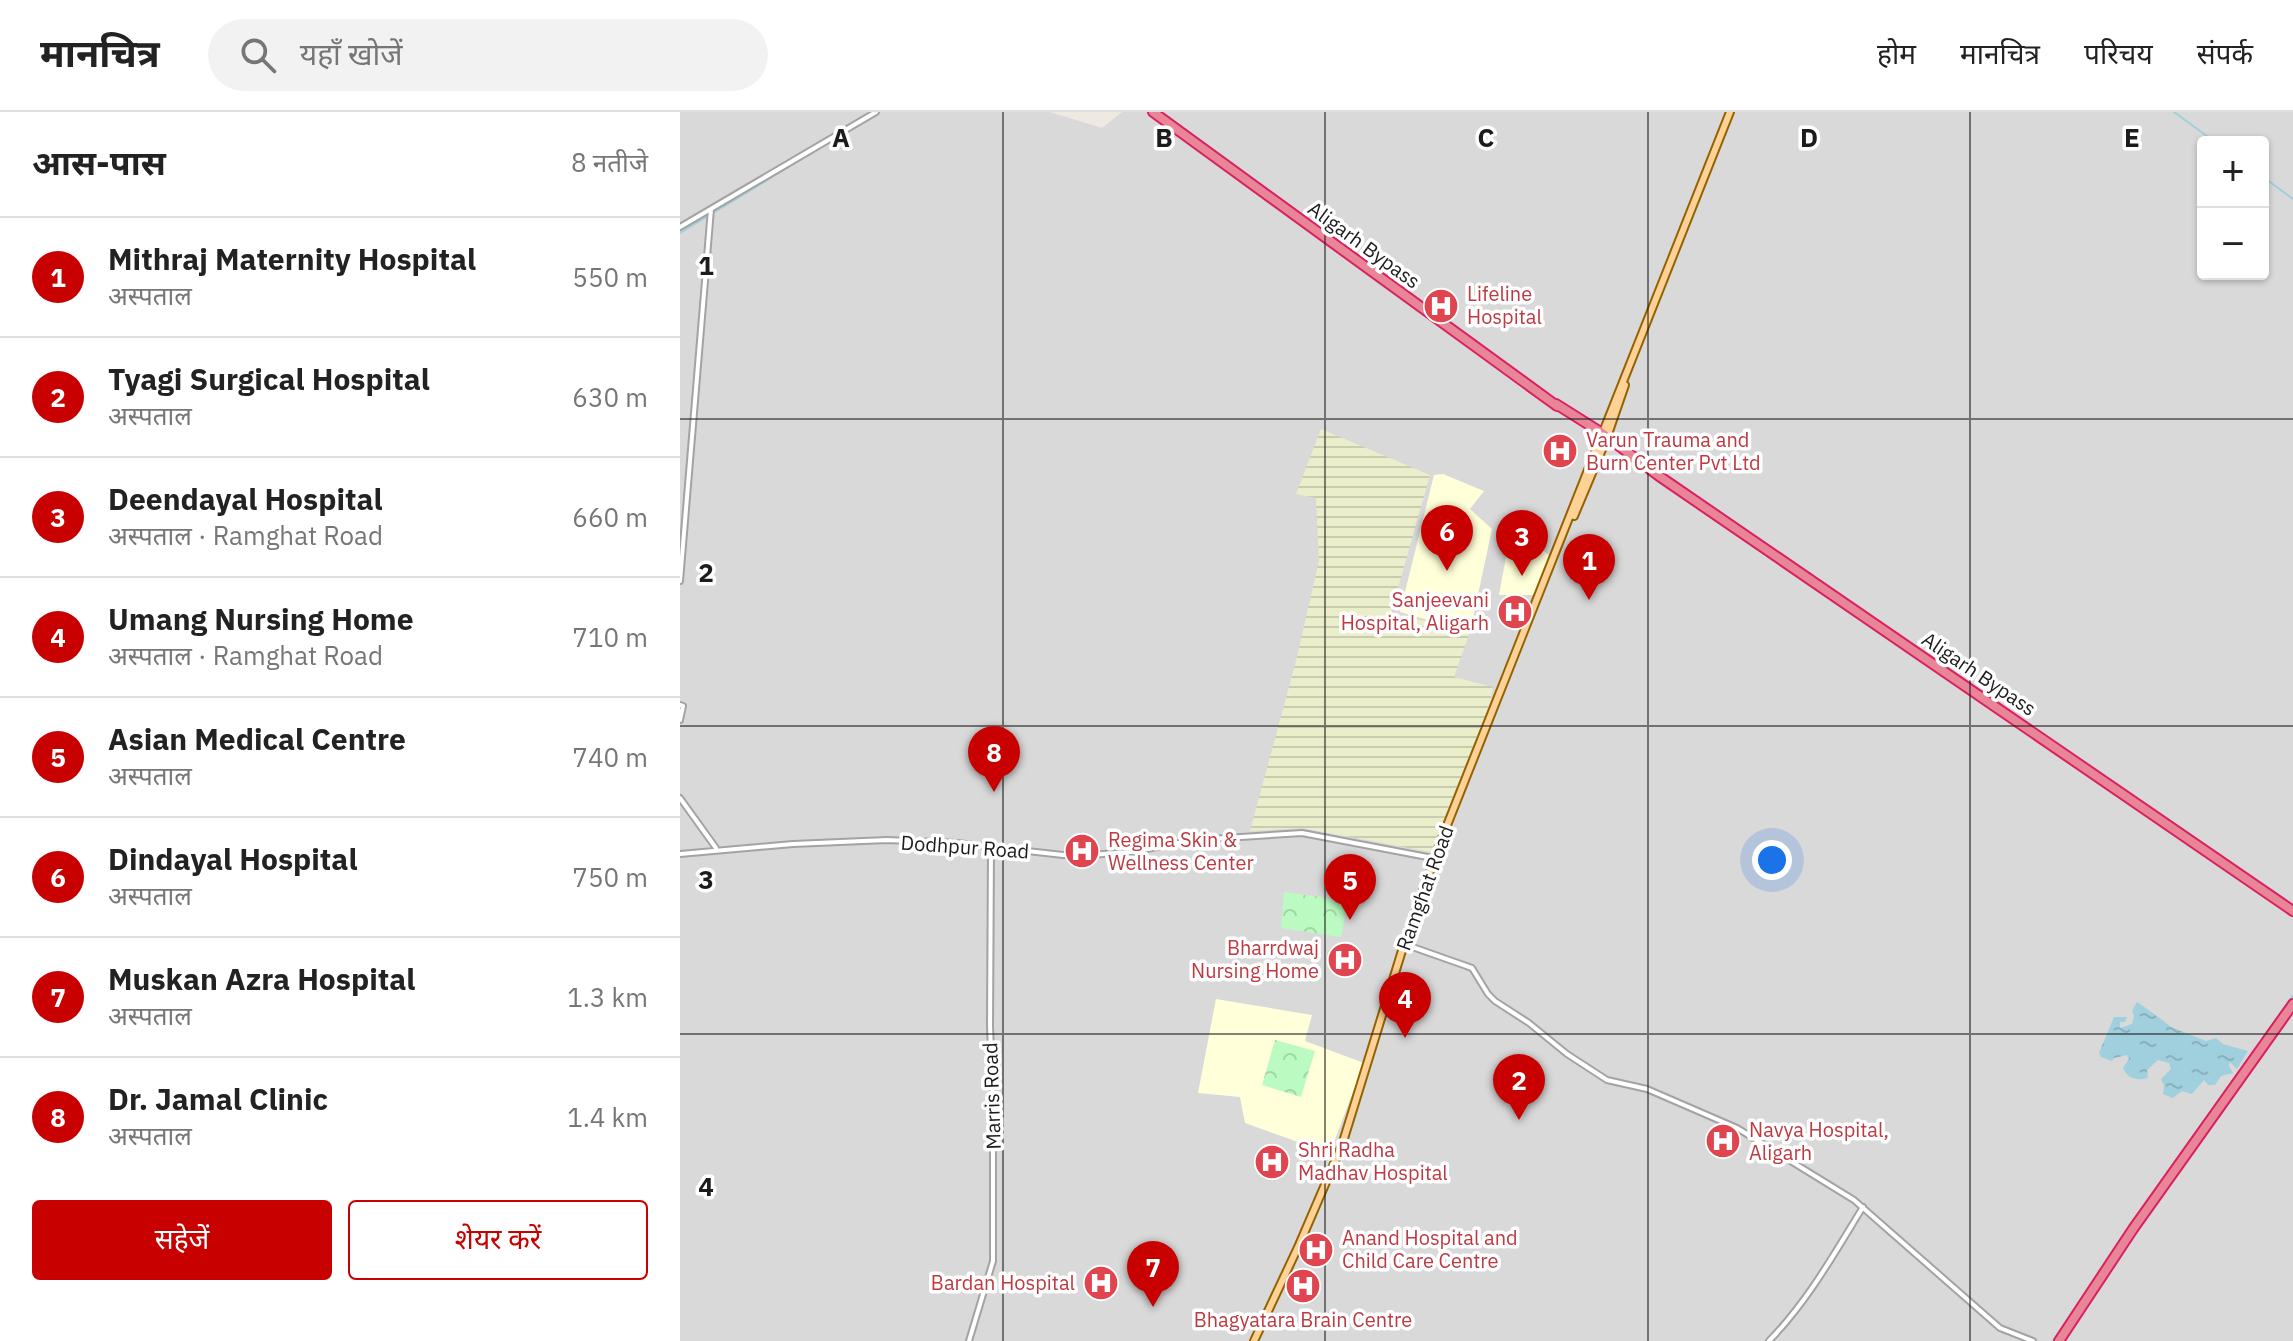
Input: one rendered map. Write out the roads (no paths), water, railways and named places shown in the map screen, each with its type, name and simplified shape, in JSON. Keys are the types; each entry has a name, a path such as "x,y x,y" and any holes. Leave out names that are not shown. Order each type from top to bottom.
{"highway":[{"name":"Aligarh Bypass","path":"1153,112 1556,404 2293,911"},
{"path":"2059,1341 2146,1210 2293,1004"}],"main road":[{"name":"Ramghat Road","path":"1256,1341 1342,1145 1406,944 1437,859 1730,112"}],"street":[{"path":"680,227 711,214 876,112"},
{"path":"680,581 711,214"},
{"path":"680,705 683,706 680,720"},
{"path":"680,798 717,849"},
{"name":"Dodhpur Road","path":"680,854 865,840 957,843 1063,855 1090,855 1131,852 1196,840 1302,833 1437,859"},
{"name":"Marris Road","path":"969,1341 993,1261 991,847"},
{"path":"1406,944 1472,968 1495,1001 1607,1080 1647,1089 1737,1128 1863,1207 2000,1328 2033,1341"},
{"path":"1769,1341 1791,1319 1863,1207"}],"water":[{"path":"2137,1002 2171,1027 2206,1041 2216,1038 2223,1044 2248,1051 2237,1069 2230,1062 2233,1073 2221,1076 2215,1085 2208,1085 2204,1080 2192,1094 2182,1091 2173,1098 2163,1094 2161,1079 2171,1069 2169,1063 2158,1060 2147,1070 2148,1078 2137,1079 2127,1075 2123,1068 2129,1059 2127,1055 2112,1061 2099,1053 2114,1017 2127,1017 2125,1022 2120,1022 2120,1028 2132,1024 2132,1011"}],"waterway":[{"path":"2174,112 2207,136"},
{"path":"680,233 843,134"},
{"path":"2269,181 2293,199"},
{"path":"2228,1089 2293,995"},
{"path":"2053,1341 2089,1288"}],"place":[{"name":"Lifeline Hospital","path":"1441,306"},
{"name":"Varun Trauma and Burn Center Pvt Ltd","path":"1560,451"},
{"name":"Dindayal Hospital","path":"1447,571"},
{"name":"Deendayal Hospital","path":"1522,576"},
{"name":"Mithraj Maternity Hospital","path":"1589,600"},
{"name":"Sanjeevani Hospital, Aligarh","path":"1515,612"},
{"name":"Dr. Jamal Clinic","path":"994,792"},
{"name":"Regima Skin & Wellness Center","path":"1082,851"},
{"name":"Asian Medical Centre","path":"1350,920"},
{"name":"Bharrdwaj Nursing Home","path":"1345,960"},
{"name":"Umang Nursing Home","path":"1405,1038"},
{"name":"Tyagi Surgical Hospital","path":"1519,1120"},
{"name":"Navya Hospital, Aligarh","path":"1723,1141"},
{"name":"Shri Radha Madhav Hospital","path":"1272,1162"},
{"name":"Anand Hospital and Child Care Centre","path":"1316,1250"},
{"name":"Bardan Hospital","path":"1101,1283"},
{"name":"Bhagyatara Brain Centre","path":"1303,1286"},
{"name":"Muskan Azra Hospital","path":"1153,1307"}]}
